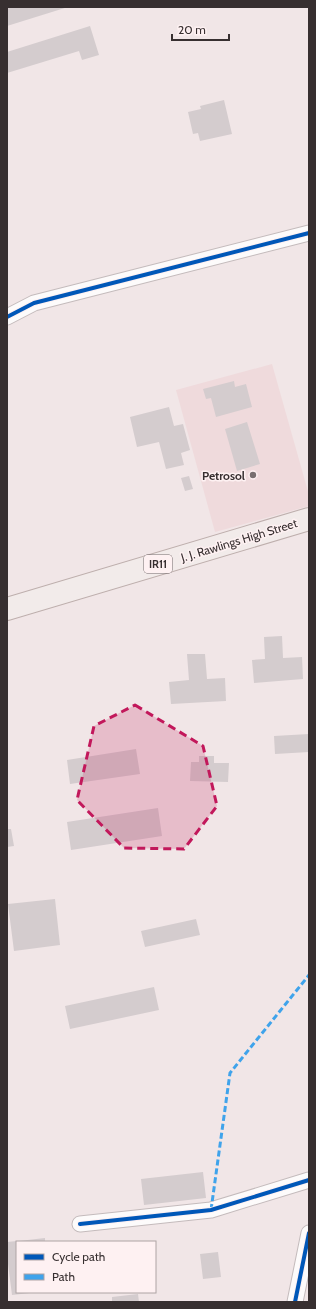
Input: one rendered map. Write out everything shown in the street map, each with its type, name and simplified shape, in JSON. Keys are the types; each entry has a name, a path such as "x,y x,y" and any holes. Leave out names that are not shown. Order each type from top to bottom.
{"main road":[{"name":"J. J. Rawlings High Street","path":"7,609 309,519"}],"street":[{"path":"7,317 34,303 309,233"},
{"path":"80,1224 211,1210 309,1180"},
{"path":"295,1302 309,1233"}],"highlighted area":[{"path":"135,705 203,746 217,806 184,849 124,848 77,800 94,726"}],"shaded area":[{"path":"272,364 309,495 309,506 215,532 176,390"}],"building":[{"path":"7,7 68,7 7,26"},
{"path":"90,26 99,55 82,60 79,51 7,73 7,52"},
{"path":"224,100 232,134 200,141 198,133 193,134 188,112 201,109 200,106"},
{"path":"234,381 235,387 246,384 252,407 216,417 211,398 206,399 203,389"},
{"path":"169,407 174,426 183,424 190,450 181,453 184,465 166,469 159,442 137,447 130,417"},
{"path":"247,422 260,464 237,471 225,429"},
{"path":"189,476 193,489 185,491 181,478"},
{"path":"282,636 283,658 302,657 303,679 254,683 252,660 265,659 264,637"},
{"path":"187,654 205,654 207,679 225,678 226,701 171,704 169,682 189,680"},
{"path":"309,734 309,752 275,754 274,736"},
{"path":"136,749 140,774 70,784 67,760"},
{"path":"199,756 214,756 214,763 229,763 228,782 190,781 191,762 199,762"},
{"path":"158,808 162,836 71,850 67,822"},
{"path":"7,829 11,829 14,846 7,847"},
{"path":"55,899 60,945 14,951 8,904"},
{"path":"196,919 200,935 145,947 141,931"},
{"path":"154,987 159,1010 70,1029 65,1006"},
{"path":"203,1172 206,1198 144,1205 141,1179"},
{"path":"45,1238 45,1241 19,1241"},
{"path":"16,1241 16,1293 30,1293 12,1295 7,1256 7,1242"},
{"path":"218,1252 221,1277 203,1279 200,1254"},
{"path":"138,1294 139,1302 112,1302 112,1297"}],"marked path":[{"path":"211,1210 230,1073 309,975"}],"cycle path":[{"path":"7,317 34,303 309,233"},
{"path":"80,1224 211,1210 309,1180"},
{"path":"295,1302 309,1233"}],"place":[{"name":"Petrosol","path":"253,475"}]}
